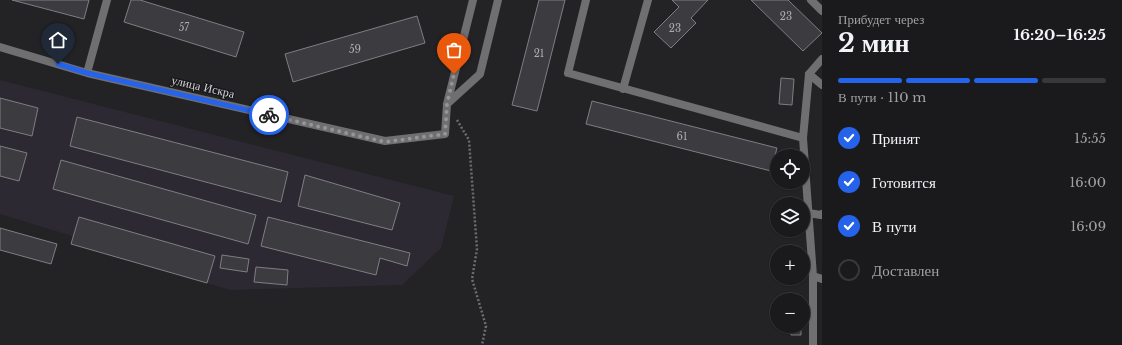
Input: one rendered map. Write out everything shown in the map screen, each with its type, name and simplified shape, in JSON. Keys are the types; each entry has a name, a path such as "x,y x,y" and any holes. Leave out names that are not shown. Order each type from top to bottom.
{"street":[{"path":"87,73 107,0"},
{"path":"447,104 473,0"},
{"path":"447,104 480,74 498,0"},
{"path":"586,0 568,73 803,138"},
{"path":"623,89 648,0"},
{"path":"811,0 822,11"},
{"name":"улица Искра","path":"0,47 87,73 385,142 445,134 447,104"},
{"path":"807,197 803,138 809,74 822,59"},
{"path":"809,74 822,85"},
{"path":"810,214 822,214"},
{"path":"810,237 813,276 813,345"},
{"path":"813,276 822,279"}],"path":[{"path":"447,104 469,140 477,249 472,279 486,326 482,345"}],"shaded area":[{"path":"0,80 454,196 441,248 402,285 231,290 111,256 69,235 0,214"}],"building":[{"path":"12,0 89,0 84,19"},
{"path":"131,0 140,0 244,32 236,57 124,22"},
{"path":"539,0 565,0 537,111 512,105"},
{"path":"672,0 708,0 691,18 696,23 671,48 654,32 679,7"},
{"path":"751,0 788,0 822,33 803,51"},
{"path":"417,16 425,43 293,82 285,54"},
{"path":"781,78 794,79 792,105 779,104"},
{"path":"0,98 38,108 32,136 0,128"},
{"path":"592,101 777,148 770,149 770,171 586,124"},
{"path":"77,117 288,172 281,202 70,146"},
{"path":"0,146 27,153 19,181 0,176"},
{"path":"61,160 256,215 248,244 53,189"},
{"path":"305,175 400,203 392,230 298,206"},
{"path":"79,217 215,256 207,283 71,244"},
{"path":"268,217 410,253 407,266 380,258 376,275 261,246"},
{"path":"0,228 57,244 51,264 0,250"},
{"path":"222,255 249,259 247,272 220,268"},
{"path":"256,267 288,270 287,285 254,282"},
{"path":"791,333 801,333 801,335 791,335"}],"way so far":[{"path":"269,115 385,142 445,134 447,104 454,74"}],"route":[{"path":"58,64 87,73 269,115"}]}
